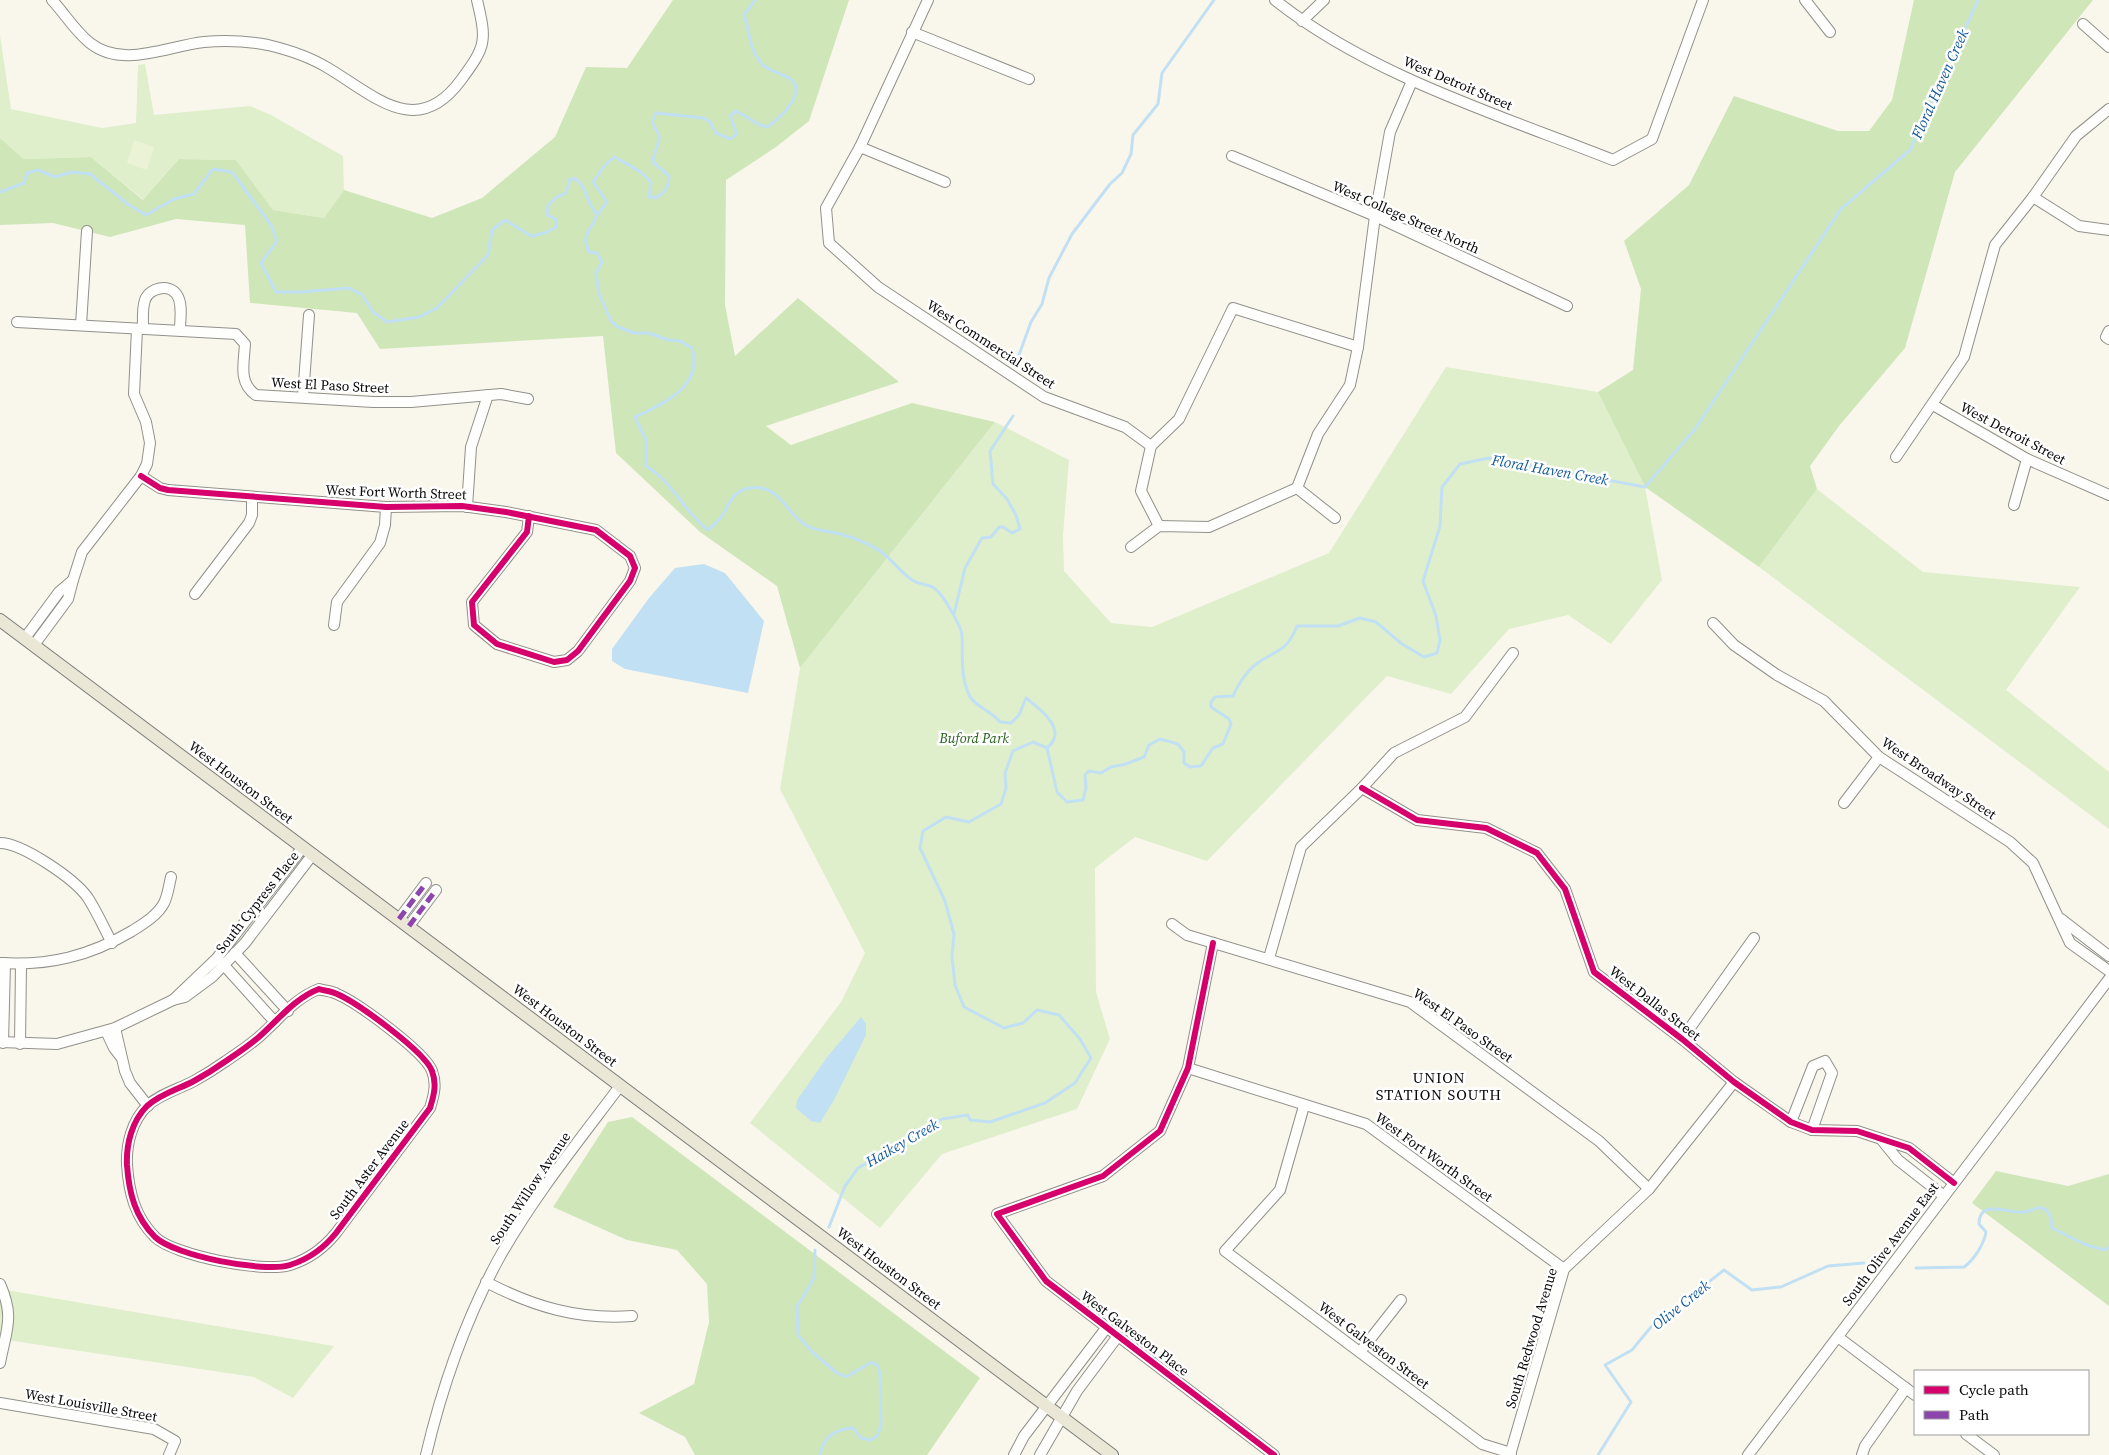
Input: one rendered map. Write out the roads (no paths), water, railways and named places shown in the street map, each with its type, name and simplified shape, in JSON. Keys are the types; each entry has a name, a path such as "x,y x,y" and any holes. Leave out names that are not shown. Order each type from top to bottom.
{"main road":[{"name":"West Houston Street","path":"0,620 1112,1455"}],"street":[{"path":"52,0 90,42 114,53 134,55 203,42 222,41 268,45 306,57 326,67 377,100 403,110 432,107 444,100 454,90 479,56 484,40 478,0"},
{"path":"928,0 860,147 945,182"},
{"name":"West Detroit Street","path":"1275,0 1302,21 1412,81 1613,160 1652,139 1703,0"},
{"path":"1302,21 1324,0"},
{"path":"1806,0 1830,32"},
{"path":"2083,24 2109,47"},
{"path":"912,32 1029,79"},
{"path":"1131,547 1159,526 1209,527 1297,488 1318,434 1350,385 1358,347 1375,216 1390,132 1412,81"},
{"path":"1896,457 1964,357 1995,245 2033,197 2076,136 2109,109"},
{"name":"West Commercial Street","path":"860,147 826,208 829,242 878,287 1044,397 1125,427 1151,446"},
{"name":"West College Street North","path":"1232,156 1375,216 1567,306"},
{"path":"2033,197 2079,226 2109,230"},
{"path":"81,325 87,231"},
{"path":"29,642 64,606 68,599 82,552 141,476 147,464 150,443 146,422 134,394 140,328 148,294 162,288 169,289 177,296 180,304 180,329"},
{"path":"1159,526 1141,491 1151,446 1179,419 1233,308 1358,347"},
{"path":"303,396 309,315"},
{"name":"West El Paso Street","path":"17,322 180,329 236,334 245,344 244,381 249,390 256,395 303,396 373,402 411,402 501,394 528,399"},
{"path":"467,507 471,447 488,395"},
{"name":"West Detroit Street","path":"1933,405 2027,459 2109,495"},
{"path":"2014,505 2027,459"},
{"name":"West Fort Worth Street","path":"141,476 160,488 168,490 386,507 467,507 529,516 596,530 630,556 635,568 630,581 578,651 567,660 554,662 497,644 474,625 471,610 472,602 527,532 529,516"},
{"path":"1297,488 1335,518"},
{"path":"195,594 249,523 252,514 252,497"},
{"path":"334,625 336,602 380,543 385,525 386,507"},
{"path":"29,642 54,598 73,580"},
{"path":"54,598 64,606"},
{"name":"West Broadway Street","path":"1713,624 1734,646 1777,675 1824,701 1879,757 2010,842 2033,862 2070,943 2109,972"},
{"path":"1269,958 1302,847 1362,788 1394,753 1465,717 1513,653"},
{"path":"1844,803 1879,757"},
{"name":"West Dallas Street","path":"1362,788 1417,820 1486,828 1536,853 1564,890 1594,972 1682,1039 1734,1082 1792,1122 1812,1130 1857,1131 1909,1148 1954,1182"},
{"path":"0,843 10,843 35,855 81,890 87,897 112,943"},
{"name":"South Cypress Place","path":"2,1042 57,1044 111,1030 173,1000 235,953 308,851"},
{"name":"South Cypress Place","path":"221,962 308,851"},
{"path":"2,1042 3,963 21,965 71,958 112,943 142,924 164,904 171,877"},
{"path":"404,923 426,883"},
{"path":"404,923 436,890"},
{"name":"West Broadway Street","path":"2060,918 2109,956"},
{"name":"West El Paso Street","path":"1172,924 1187,935 1269,958 1410,1002 1599,1142 1649,1189"},
{"path":"1682,1039 1754,938"},
{"path":"1188,1068 1213,943"},
{"path":"111,1030 121,1045 121,1058 130,1083 148,1106 217,1067 258,1038 288,1010 235,953"},
{"path":"221,962 275,1022"},
{"path":"20,1044 21,965"},
{"path":"241,982 253,971"},
{"name":"South Olive Avenue East","path":"1748,1455 2109,979"},
{"name":"South Aster Avenue","path":"148,1106 136,1122 130,1135 127,1147 127,1162 132,1202 146,1227 156,1238 184,1253 254,1266 289,1266 325,1246 430,1108 435,1093 435,1079 425,1059 355,1004 336,993 319,990 302,997 288,1010"},
{"path":"1792,1122 1813,1066 1825,1061 1832,1073 1812,1130"},
{"name":"West Fort Worth Street","path":"1188,1068 1366,1124 1564,1268"},
{"name":"West Galveston Place","path":"1188,1068 1160,1131 1103,1176 998,1214 1046,1281 1274,1455"},
{"name":"South Redwood Avenue","path":"1510,1454 1564,1268 1649,1189 1734,1082"},
{"name":"South Willow Avenue","path":"426,1455 448,1375 486,1282 543,1188 620,1086"},
{"name":"West Galveston Street","path":"1304,1106 1280,1190 1225,1251 1482,1444 1510,1454"},
{"path":"1880,1138 1898,1160 1944,1196"},
{"path":"486,1282 517,1298 553,1311 601,1317 632,1316"},
{"path":"0,1284 7,1299 8,1333 0,1363"},
{"path":"1360,1352 1401,1300"},
{"path":"1014,1455 1024,1436 1107,1327"},
{"path":"1040,1455 1077,1391 1118,1336"},
{"path":"1838,1337 1914,1394"},
{"path":"1862,1455 1865,1446 1906,1388"},
{"name":"West Louisville Street","path":"0,1403 154,1429 175,1441 170,1455"},
{"path":"1967,1435 1994,1455"}],"water":[{"path":"704,564 725,573 764,621 748,693 625,669 612,661 612,649 649,598 675,568"},
{"path":"861,1017 866,1024 866,1035 834,1100 820,1123 811,1121 796,1108 797,1100 828,1056"}],"waterway":[{"name":"Haikey Creek","path":"597,215 607,202 593,182 605,165 614,157 634,168 648,179 651,183 649,197 656,198 666,189 669,176 653,162 659,137 652,122 656,113 704,118 710,122 716,133 730,139 737,134 730,116 736,111 767,127 786,111 795,95 796,88 793,81 764,66 754,52 744,15 755,0"},
{"path":"1019,355 1031,322 1042,304 1049,278 1072,234 1110,184 1122,173 1131,154 1133,135 1158,104 1162,73 1214,0"},
{"name":"Floral Haven Creek","path":"1047,748 1057,792 1067,802 1083,800 1086,788 1085,775 1089,771 1101,773 1111,767 1144,757 1149,745 1160,739 1178,744 1184,752 1184,763 1190,767 1201,766 1213,748 1223,744 1231,724 1229,719 1211,707 1211,702 1215,697 1233,696 1247,673 1259,662 1286,645 1297,626 1338,626 1360,618 1376,622 1402,644 1424,657 1437,653 1440,640 1436,616 1423,581 1440,526 1442,487 1460,464 1489,458 1645,487 1695,429 1841,209 1910,150 1978,0"},
{"name":"Haikey Creek","path":"0,192 24,183 27,173 38,170 55,177 72,172 90,174 129,205 146,215 174,199 194,194 213,169 232,172 271,225 277,241 261,263 276,292 349,288 362,295 373,312 387,322 419,317 437,308 488,255 492,230 505,220 531,236 545,233 556,227 556,219 547,215 548,205 557,197 566,193 570,179 576,179 583,186 597,215 586,236 586,241 589,252 597,253 602,262 596,273 599,294 611,321 618,327 634,333 649,333 668,340 680,341 692,348 694,362 692,373 686,384 668,400 635,417 646,440 646,466 664,480 692,515 708,530 721,518 735,495 749,488 760,488 776,495 807,526 840,534 880,550 912,580 937,590 946,603 957,621 962,635 964,680 969,695 975,703 992,714 1000,722 1011,723 1019,715 1026,698 1050,720 1055,734 1053,741 1047,748 1033,742 1013,751 1005,773 1006,788 1001,804 969,822 946,817 923,831 920,848 945,901 954,934 952,957 955,985 964,1007 1004,1028 1023,1023 1037,1010 1059,1015 1080,1039 1091,1058 1075,1083 1045,1103 990,1122 970,1120 968,1115 942,1119 858,1168 845,1186 829,1227"},
{"path":"954,614 965,568 982,538 991,537 999,527 1003,527 1012,533 1020,529 1016,515 1007,499 993,484 990,451 1013,416"},
{"name":"Olive Creek","path":"1916,1268 1964,1267 1968,1264 1983,1242 1986,1232 1979,1224 1980,1216 1989,1209 2027,1212 2043,1208 2050,1216 2052,1228 2084,1244 2104,1250 2109,1247"},
{"name":"Haikey Creek","path":"815,1250 814,1278 797,1307 798,1335 812,1352 837,1373 846,1377 872,1362 878,1366 880,1374 881,1425 878,1435 871,1440 861,1438 853,1428 841,1430 827,1438 820,1455"},
{"name":"Olive Creek","path":"1598,1455 1631,1402 1605,1365 1632,1350 1651,1327 1724,1270 1752,1290 1781,1287 1828,1266 1864,1263"}],"district":[{"name":"UNION STATION SOUTH","path":"1439,1086"}],"park label":[{"name":"Buford Park","path":"974,738"}]}
